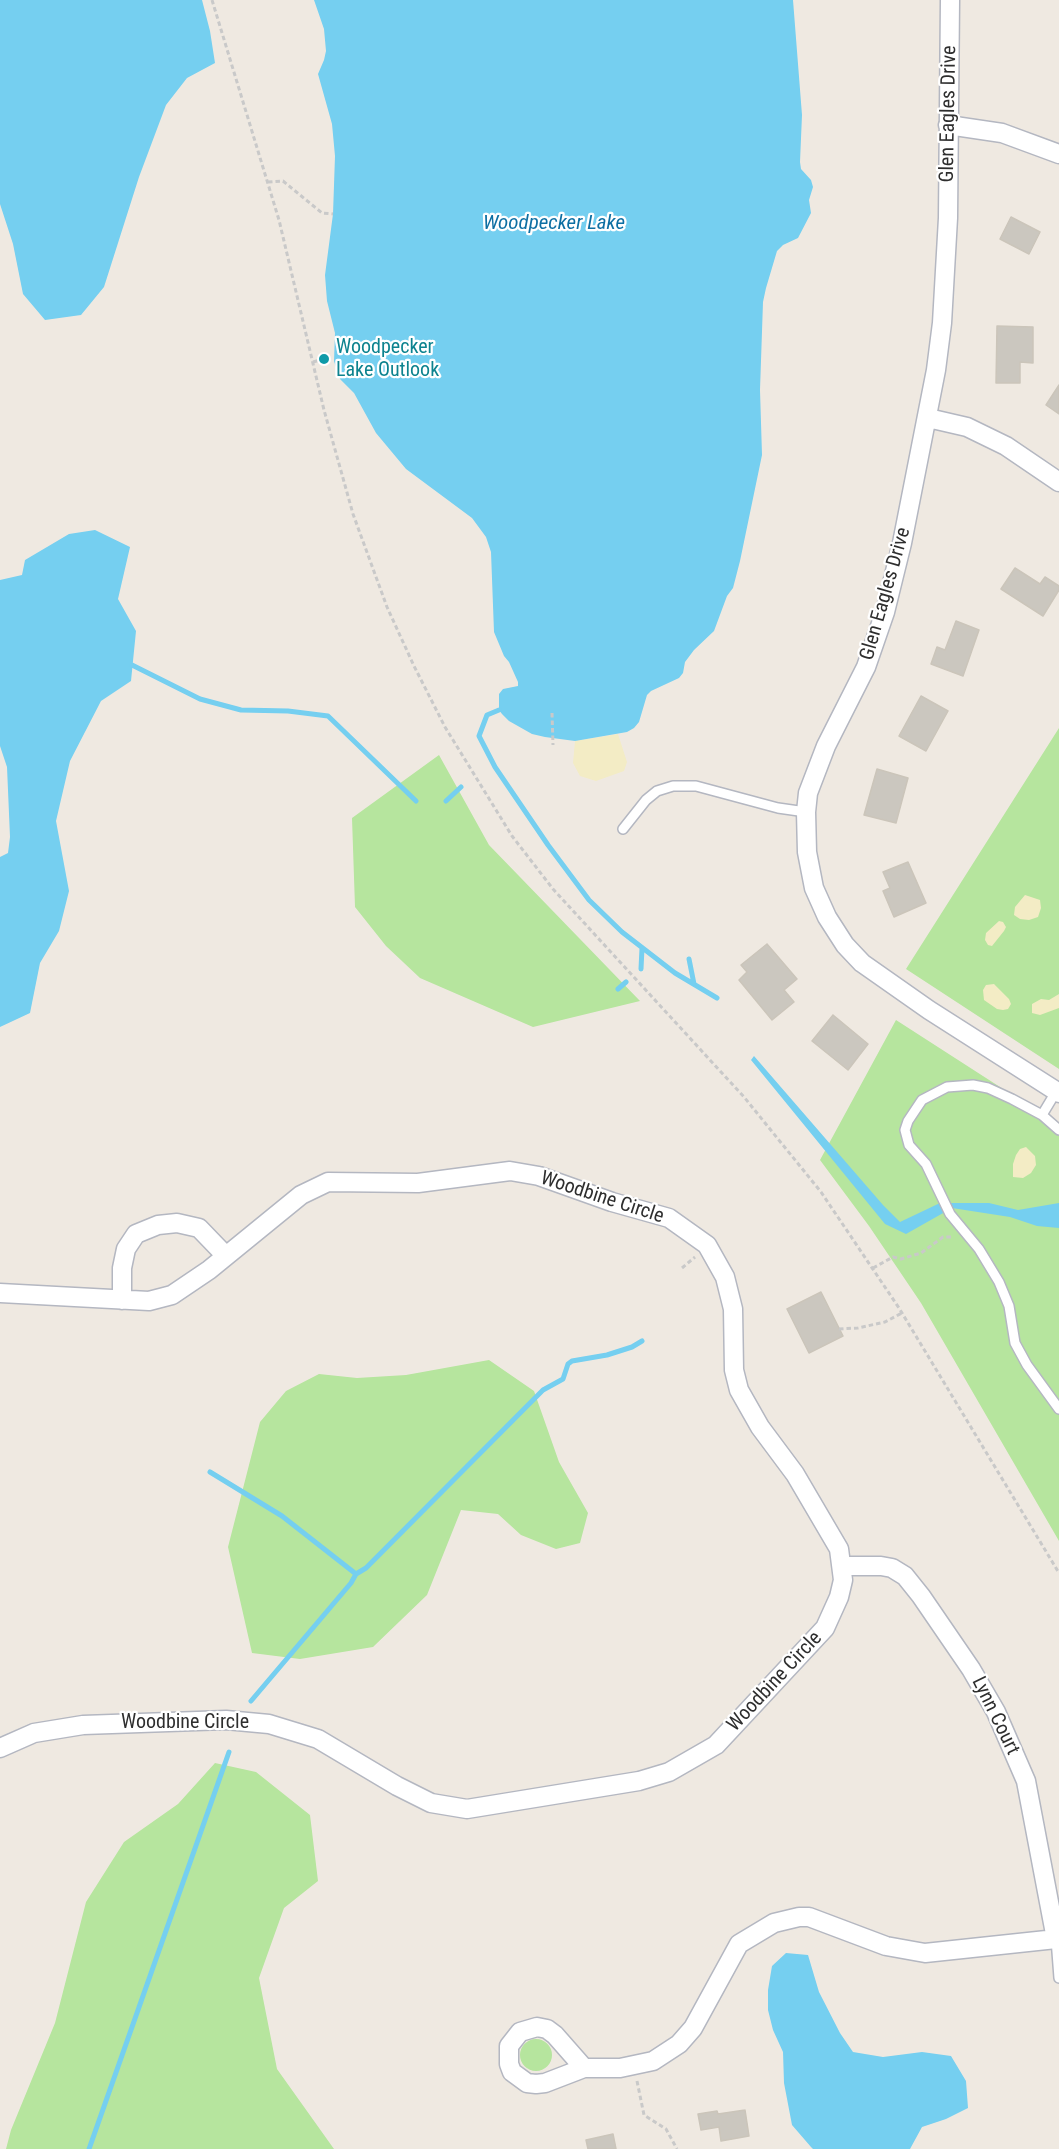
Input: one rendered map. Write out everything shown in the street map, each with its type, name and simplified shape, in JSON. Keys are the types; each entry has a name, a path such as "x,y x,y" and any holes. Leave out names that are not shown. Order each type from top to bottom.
{"street":[{"name":"Glen Eagles Drive","path":"950,0 948,218 942,312 928,418 885,612 866,667 826,746 814,776 806,812 807,852 814,888 827,917 845,945 862,963 929,1010 1058,1090"},
{"path":"948,125 1002,132 1059,154"},
{"path":"928,418 967,428 1006,446 1059,482"},
{"name":"Woodbine Circle","path":"0,1293 149,1301 172,1296 301,1196 328,1182 418,1183 510,1171 539,1176 612,1202 669,1218 707,1245 725,1277 733,1309 734,1370 739,1390 760,1427 795,1474 839,1549 843,1580 839,1597 825,1628 716,1744 669,1772 639,1781 467,1809 431,1803 397,1786 318,1739 269,1724 226,1720 83,1725 34,1732 0,1748"},
{"path":"122,1299 122,1269 126,1249 136,1234 158,1225 177,1224 199,1228 226,1256"},
{"name":"Lynn Court","path":"842,1566 881,1566 892,1568 905,1576 971,1669 996,1712 1026,1781 1056,1939"},
{"path":"584,2068 620,2068 653,2061 679,2044 693,2028 739,1944 774,1923 809,1917 886,1946 925,1953 1056,1939"}],"lane":[{"path":"623,829 646,800 657,791 673,786 696,786 778,808 806,812"},
{"path":"1059,1130 1042,1115 998,1092 973,1085 947,1087 922,1100 908,1121 905,1137 926,1164 950,1214 979,1249 999,1282 1009,1306 1015,1343 1027,1365 1059,1409"},
{"path":"1042,1115 1058,1090"},
{"path":"1056,1939 1059,1978"}],"path":[{"path":"212,0 268,182 324,410 353,514 387,607 445,727 512,836 554,889 758,1113 821,1192 902,1313 1059,1573"},
{"path":"268,182 283,181 322,213 333,214"},
{"path":"313,362 324,359"},
{"path":"552,713 553,745"},
{"path":"873,1268 893,1257 901,1259 921,1253 943,1237 954,1237 979,1249"},
{"path":"839,1329 858,1328 885,1322 902,1313"},
{"path":"634,2065 644,2115 666,2129 677,2149"}],"green space":[{"path":"1059,728 1059,1069 906,969"},
{"path":"439,755 489,845 640,1001 533,1027 420,978 386,946 355,907 352,818"},
{"path":"896,1020 1059,1125 1059,1541 921,1303 869,1226 820,1160"},
{"path":"489,1360 534,1391 559,1462 588,1513 580,1543 556,1549 521,1535 498,1514 461,1510 427,1595 373,1647 300,1659 252,1653 228,1547 260,1422 286,1391 319,1374 357,1378 406,1375"},
{"path":"215,1763 256,1772 310,1815 318,1881 284,1908 259,1978 277,2069 334,2149 6,2149 11,2130 55,2023 86,1902 124,1842 178,1804"},
{"path":"536,2039 547,2044 552,2055 547,2066 536,2071 525,2066 520,2055 525,2044"}],"sand":[{"path":"618,734 627,762 624,771 596,781 580,776 573,763 575,741"},
{"path":"1025,895 1040,900 1041,908 1038,917 1029,920 1020,919 1014,915 1015,907"},
{"path":"999,921 1003,922 1006,927 992,946 988,945 985,940 986,933"},
{"path":"994,984 1009,999 1011,1004 1008,1009 997,1009 984,1000 983,990 986,985"},
{"path":"1059,994 1059,1008 1040,1015 1032,1013 1032,1004 1041,999 1049,1000"},
{"path":"1026,1147 1035,1156 1036,1165 1031,1173 1023,1178 1013,1177 1016,1155 1020,1149"}],"water":[{"path":"0,0 202,0 210,31 215,63 187,78 166,105 139,177 104,287 81,315 45,320 23,294 13,244 0,204"},
{"name":"Woodpecker Lake","path":"314,0 793,0 802,115 800,162 801,169 811,180 813,187 809,200 811,213 798,238 783,245 777,251 763,302 760,390 762,455 740,561 733,588 727,596 714,631 685,662 683,673 679,678 647,695 639,722 627,732 575,741 545,737 532,734 509,721 502,714 499,710 499,694 503,689 518,686 518,682 494,632 491,552 486,537 472,518 406,469 376,433 354,393 340,379 334,361 335,333 327,301 325,275 333,214 335,156 332,124 318,74 326,51 324,29"},
{"path":"95,530 130,547 118,599 136,631 131,681 101,701 70,761 56,821 69,891 59,931 40,963 30,1013 0,1027 0,857 8,853 10,837 7,767 0,746 0,580 22,575 25,560 69,534"},
{"path":"754,1056 900,1222 940,1203 989,1203 1018,1210 1059,1203 1059,1228 1037,1226 1010,1217 952,1208 906,1234 885,1224 751,1060"},
{"path":"786,1953 808,1955 819,1992 840,2033 853,2052 883,2057 922,2052 951,2056 966,2081 968,2108 922,2127 910,2149 813,2149 792,2125 784,2083 783,2052 773,2030 768,2010 768,1990 772,1966"}],"building":[{"path":"1011,217 1040,232 1029,254 1000,239"},
{"path":"997,326 1033,327 1033,363 1020,362 1020,383 996,383"},
{"path":"1059,385 1059,414 1046,405"},
{"path":"1015,568 1040,584 1045,577 1059,586 1059,590 1043,616 1001,589"},
{"path":"956,621 979,630 963,676 931,664 937,647 945,650"},
{"path":"921,696 948,711 926,751 899,736"},
{"path":"877,769 908,778 896,823 864,815"},
{"path":"908,862 926,903 894,917 883,891 890,888 883,872"},
{"path":"767,944 797,979 784,990 794,1002 772,1020 739,980 747,972 741,965"},
{"path":"833,1015 868,1044 848,1070 812,1041"},
{"path":"821,1292 843,1336 809,1353 787,1309"},
{"path":"745,2110 749,2136 721,2141 719,2127 701,2130 698,2114"},
{"path":"613,2134 616,2149 588,2149 586,2140"}],"waterway":[{"path":"132,665 200,699 241,710 288,711 328,716 416,801"},
{"path":"499,710 487,715 479,736 495,767 589,900 622,932 675,973 717,998"},
{"path":"446,801 461,787"},
{"path":"641,969 642,948"},
{"path":"689,959 694,984"},
{"path":"618,989 626,982"},
{"path":"251,1701 351,1583 356,1574 366,1568 543,1390 563,1379 568,1364 572,1361 607,1355 632,1347 642,1341"},
{"path":"210,1472 282,1516 356,1574"},
{"path":"89,2149 229,1752"}],"place":[{"name":"Woodpecker Lake Outlook","path":"324,359"}]}
